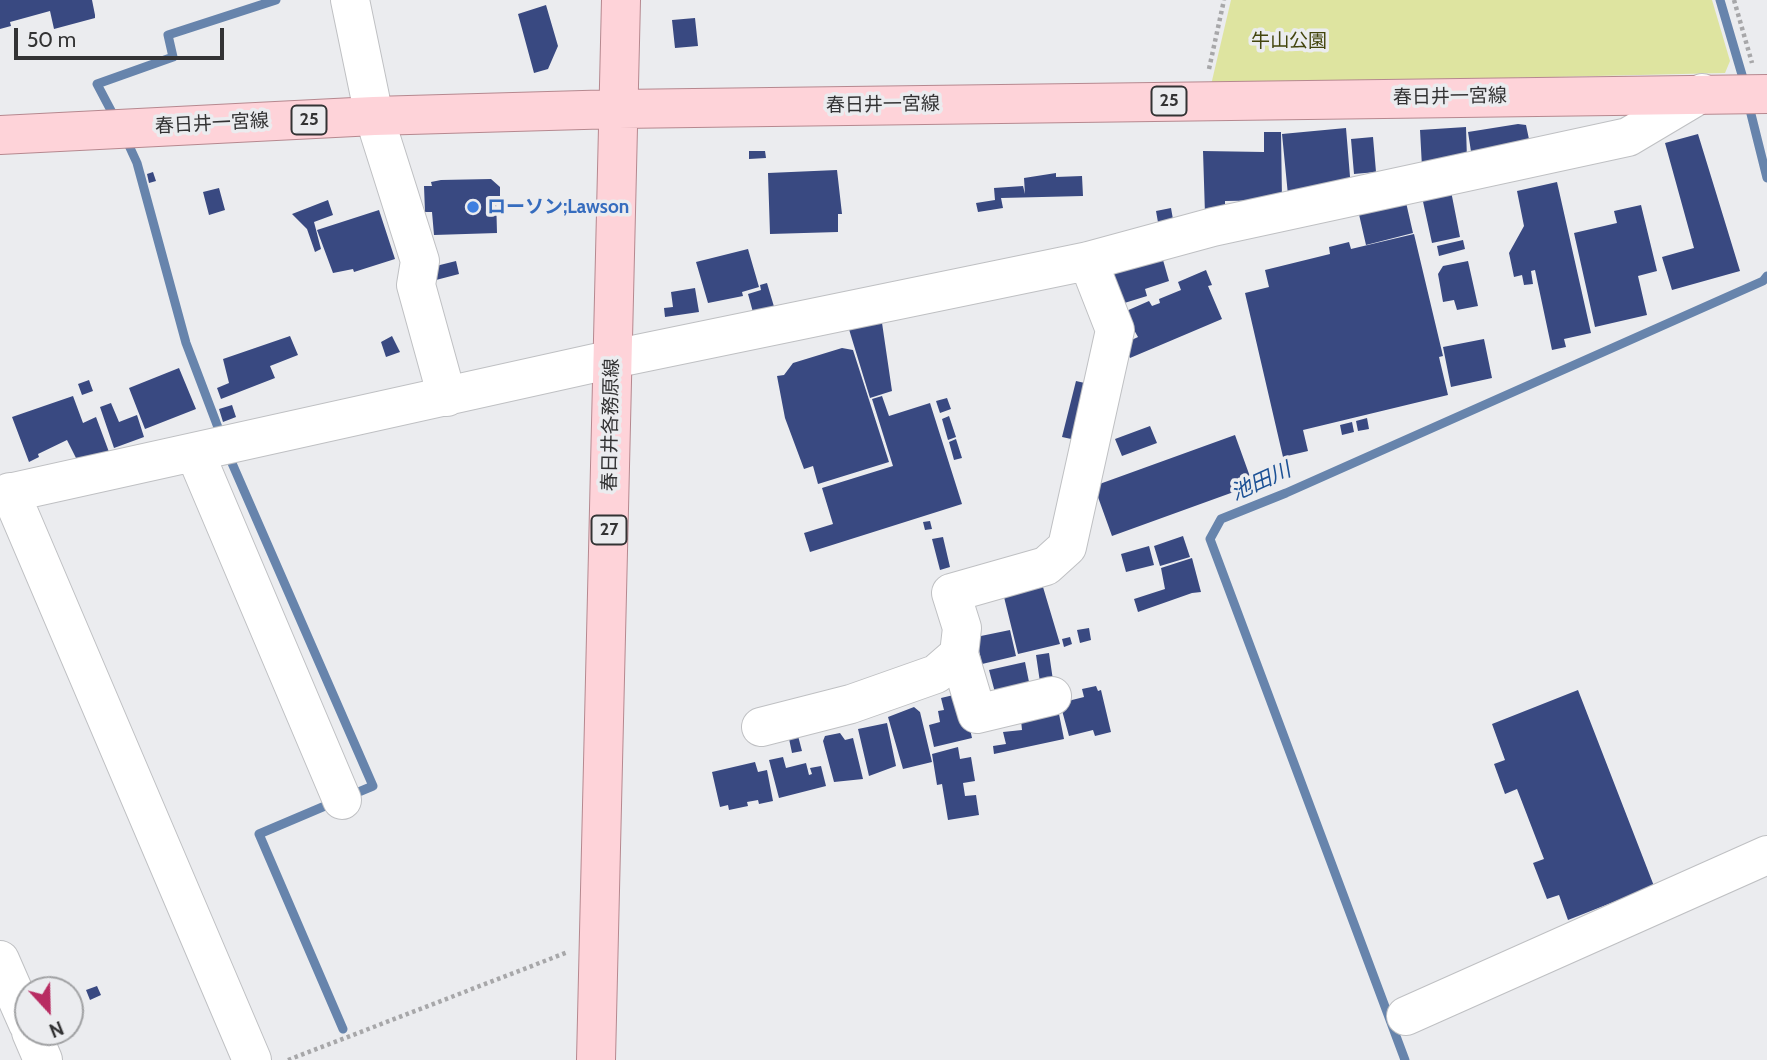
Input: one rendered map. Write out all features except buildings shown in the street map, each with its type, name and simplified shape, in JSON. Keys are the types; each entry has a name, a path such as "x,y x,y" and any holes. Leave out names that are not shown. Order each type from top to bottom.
{"main road":[{"name":"春日井各務原線","path":"596,1060 621,0"},
{"name":"春日井一宮線","path":"0,135 374,116 618,109 1740,93"}],"street":[{"path":"350,0 374,116 420,261 416,285 447,397"},
{"path":"252,1060 10,499 195,453 613,359 1088,261 1213,227 1629,137 1740,93"},
{"path":"1052,696 977,714 959,654 962,628 951,593 1046,566 1067,547 1115,330 1088,261"},
{"path":"195,453 342,800"},
{"path":"761,727 851,704 936,674 959,654"},
{"path":"1406,1016 1767,855"},
{"path":"0,960 14,992"}],"path":[{"path":"1203,100 1224,0"},
{"path":"1734,0 1740,93"},
{"path":"288,1060 599,940"}],"green space":[{"name":"牛山公園","path":"1231,0 1712,0 1730,61 1725,73 1211,85"}],"waterway":[{"path":"116,120 97,84 173,57 168,35 276,0"},
{"name":"池田川","path":"1720,0 1745,85"},
{"name":"池田川","path":"1748,102 1767,178"},
{"path":"126,139 137,163 186,343 222,438"},
{"name":"池田川","path":"1405,1060 1210,539 1221,519 1286,493 1763,281 1767,276"},
{"path":"228,454 373,786 349,796"},
{"path":"332,803 259,834 343,1029"}],"place":[{"name":"ローソン;Lawson","path":"473,207"}]}
